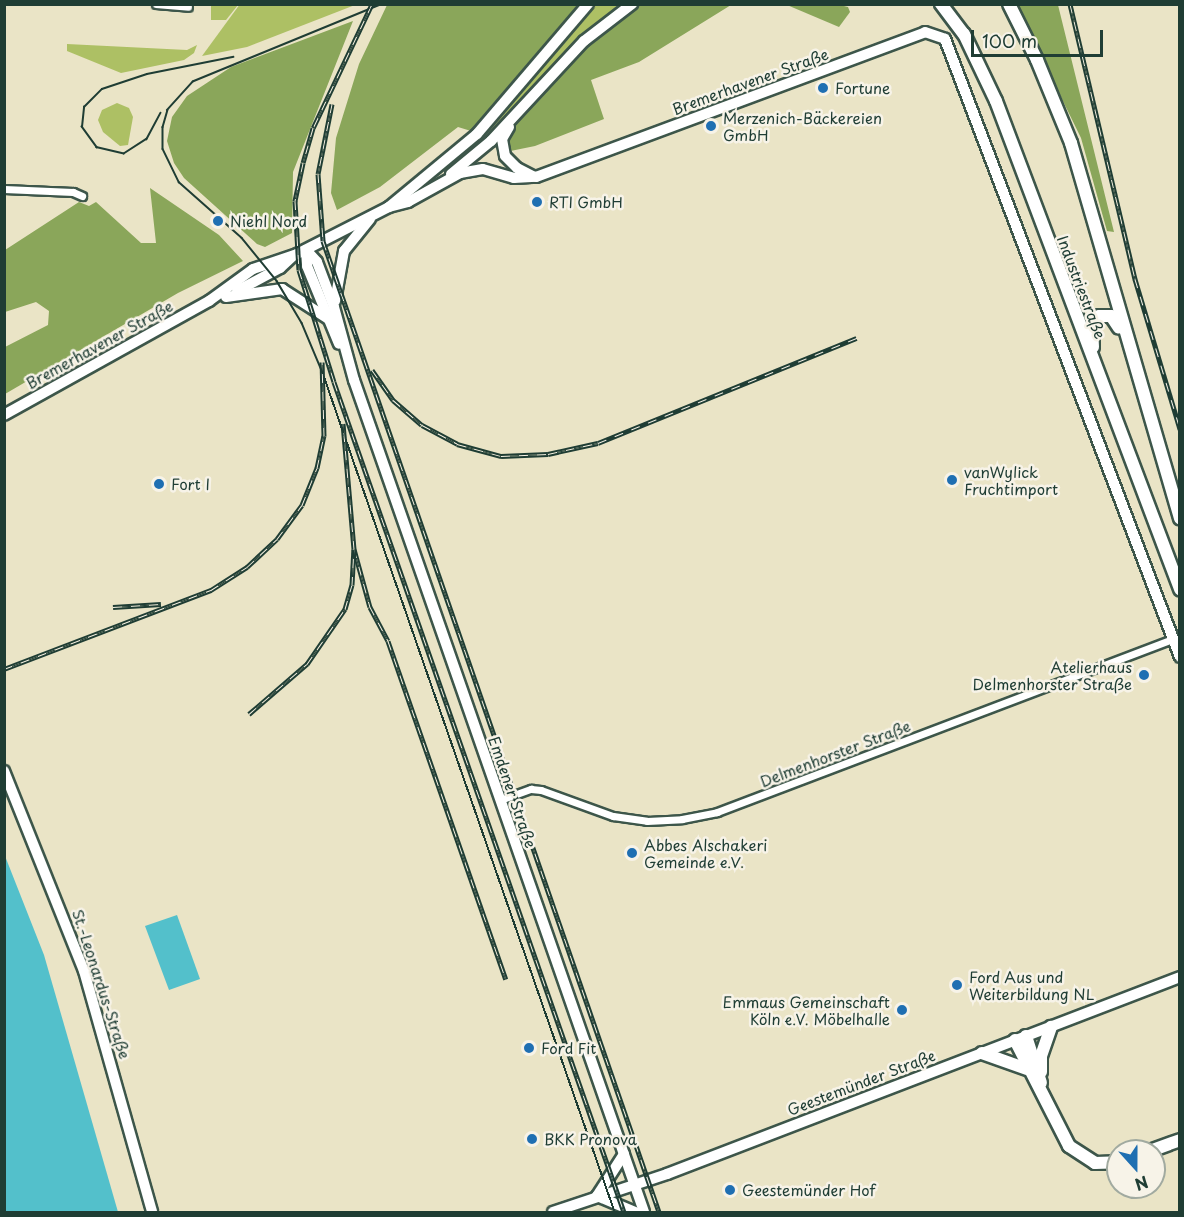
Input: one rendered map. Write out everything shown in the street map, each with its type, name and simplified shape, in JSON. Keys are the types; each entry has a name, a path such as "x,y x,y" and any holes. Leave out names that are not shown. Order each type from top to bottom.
{"highway":[{"name":"Industriestraße","path":"941,4 964,34 984,72 1179,589"},
{"name":"Industriestraße","path":"1009,4 1037,60 1071,143 1131,360 1179,518"},
{"path":"1096,366 1092,327 1105,314 1116,322 1131,360"},
{"path":"1041,1088 1041,1056 1051,1027"},
{"path":"1021,1038 1027,1069 1041,1088"},
{"path":"1021,1038 1061,1135 1077,1154 1095,1163 1106,1163"},
{"path":"982,1053 1027,1069"}],"street":[{"path":"156,4 188,7"},
{"name":"Bremerhavener Straße","path":"384,209 477,134 588,4"},
{"name":"Bremerhavener Straße","path":"441,183 516,116 584,40 632,4"},
{"name":"Bremerhavener Straße","path":"209,301 226,297 271,273 306,249 384,209 408,202 460,173 483,169 514,178 536,177 925,32 945,39 958,68 1173,639"},
{"name":"Bremerhavener Straße","path":"516,116 502,139 505,156 517,168 536,177"},
{"name":"Bremerhavener Straße","path":"472,157 477,134"},
{"path":"472,157 483,169"},
{"path":"4,189 73,192 82,196"},
{"name":"Emdener Straße","path":"334,307 344,251 384,209"},
{"name":"Emdener Straße","path":"306,249 317,262 334,307 354,380 644,1212"},
{"name":"Emdener Straße","path":"306,249 307,266 354,380"},
{"name":"Bremerhavener Straße","path":"4,415 209,301 253,269 293,256"},
{"path":"226,297 282,289 327,318"},
{"path":"1173,639 1179,657"},
{"name":"Delmenhorster Straße","path":"500,800 537,790 613,816 647,820 682,819 717,812 1173,639"},
{"name":"St.-Leonardus-Straße","path":"4,771 84,971 152,1212"},
{"name":"Geestemünder Straße","path":"553,1212 634,1183 667,1174 1179,977"},
{"path":"624,1154 597,1196 635,1212"}],"green space":[{"path":"211,4 238,5 226,20 211,20"},
{"path":"240,4 355,5 247,47 202,56"},
{"path":"641,4 731,5 639,62 591,80 604,119 535,146 506,152 511,129 578,52"},
{"path":"387,5 581,5 471,131 458,127 380,187 337,210 331,193 336,138 359,64"},
{"path":"593,5 622,5 574,43 497,129 483,139"},
{"path":"787,5 840,5 848,7 850,12 839,27"},
{"path":"1016,5 1058,5 1114,232 1107,231 1081,138"},
{"path":"353,21 293,172 292,233 265,247 257,244 184,178 174,163 167,141 172,117 187,96 231,67"},
{"path":"67,44 187,50 197,45 194,53 184,60 121,73 67,51"},
{"path":"117,103 129,108 133,117 128,145 120,146 103,132 98,120 102,110"},
{"path":"150,188 219,235 243,261 178,293 5,394 5,347 48,325 49,311 36,302 5,312 5,250 79,202 89,206 96,202 141,243 156,243"}],"water":[{"path":"5,856 44,955 118,1212 5,1212"},
{"path":"177,915 200,979 169,990 145,926"}],"tram line":[{"path":"383,4 193,82 168,110 163,127 163,149 179,182 242,238 277,281 302,323 323,373 615,1212"},
{"path":"161,113 147,139 124,154 97,148 82,127 84,107 102,89 147,74 233,57"}],"railway":[{"path":"372,4 313,128 303,163 295,201 299,270 334,382 624,1212"},
{"path":"1070,4 1135,279 1180,429"},
{"path":"332,104 318,174 323,241 659,1212"},
{"path":"372,370 393,400 422,425 457,444 501,456 548,454 598,443 857,338"},
{"path":"4,669 211,590 247,567 277,539 302,505 317,468 324,436 322,362"},
{"path":"249,714 307,664 345,609 352,585 354,549 343,423"},
{"path":"354,549 370,607 388,641 506,979"},
{"path":"113,607 161,604"}],"place":[{"name":"Fortune","path":"823,88"},
{"name":"Merzenich-Bäckereien GmbH","path":"711,126"},
{"name":"RTI GmbH","path":"537,202"},
{"name":"Niehl Nord","path":"218,221"},
{"name":"vanWylick Fruchtimport","path":"952,480"},
{"name":"Fort I","path":"159,484"},
{"name":"Atelierhaus Delmenhorster Straße","path":"1144,675"},
{"name":"Abbes Alschakeri Gemeinde e.V.","path":"632,853"},
{"name":"Ford Aus und Weiterbildung NL","path":"957,985"},
{"name":"Emmaus Gemeinschaft Köln e.V. Möbelhalle","path":"902,1010"},
{"name":"Ford Fit","path":"529,1048"},
{"name":"BKK Pronova","path":"532,1139"},
{"name":"Geestemünder Hof","path":"730,1190"}]}
